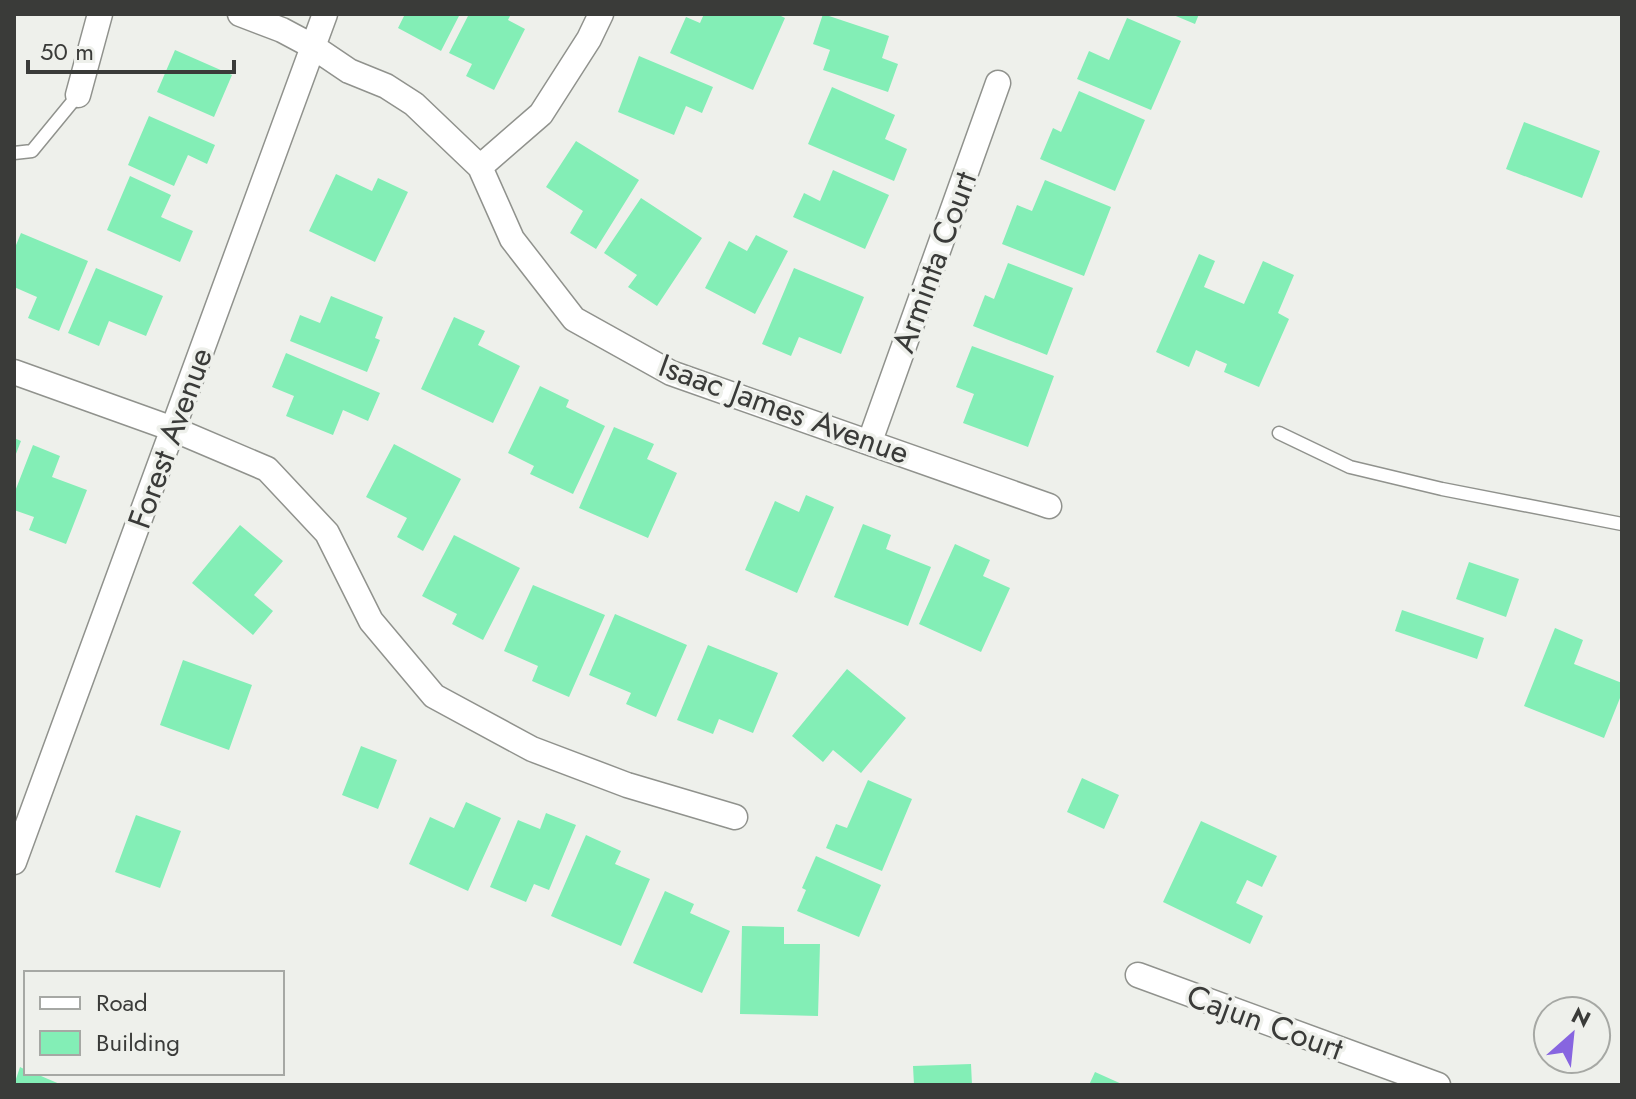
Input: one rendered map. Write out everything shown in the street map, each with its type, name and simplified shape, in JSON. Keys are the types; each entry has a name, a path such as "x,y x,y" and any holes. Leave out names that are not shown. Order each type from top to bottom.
{"street":[{"path":"78,95 100,14"},
{"name":"Isaac James Avenue","path":"240,14 282,30 349,71 386,86 414,104 480,167 512,239 574,319 671,373 1049,506"},
{"name":"Forest Avenue","path":"14,862 325,14"},
{"path":"480,167 541,114 589,39 601,14"},
{"name":"Arminta Court","path":"870,441 998,83"},
{"path":"14,372 173,429 267,469 327,533 371,621 434,696 532,749 627,785 735,817"},
{"name":"Cajun Court","path":"1138,975 1438,1085"}],"lane":[{"path":"14,153 32,151 78,95"},
{"path":"1279,433 1350,467 1442,489 1622,524"}],"building":[{"path":"405,14 460,14 441,51 398,28"},
{"path":"469,14 511,14 508,20 525,29 494,90 466,76 472,64 449,53"},
{"path":"704,14 777,14 785,18 753,90 670,53 686,17 700,23"},
{"path":"823,14 889,36 882,58 898,64 888,92 823,70 830,50 813,44"},
{"path":"1171,14 1199,14 1195,24"},
{"path":"1127,18 1181,41 1151,110 1077,79 1089,51 1109,60"},
{"path":"175,50 232,75 214,117 157,92"},
{"path":"639,56 713,87 702,113 686,106 674,135 618,112"},
{"path":"832,87 895,115 885,139 907,149 894,181 808,144"},
{"path":"1079,91 1145,120 1115,191 1040,159 1053,128 1061,132"},
{"path":"149,116 215,145 207,164 188,155 174,186 128,165"},
{"path":"1524,122 1600,151 1582,198 1506,169"},
{"path":"576,141 639,180 596,249 570,233 583,211 546,187"},
{"path":"833,170 889,195 865,249 793,217 804,193 820,201"},
{"path":"336,174 372,191 378,178 408,192 375,262 309,231"},
{"path":"130,176 171,195 161,217 193,231 180,262 107,230"},
{"path":"1045,180 1111,207 1084,276 1002,244 1017,205 1032,211"},
{"path":"641,198 702,238 657,306 628,287 637,275 604,253"},
{"path":"21,233 88,261 59,331 28,318 37,297 14,287 14,250"},
{"path":"756,235 788,251 755,314 705,288 729,241 747,251"},
{"path":"1199,254 1215,261 1204,287 1244,304 1263,261 1294,275 1278,313 1289,319 1259,387 1224,372 1227,364 1196,350 1189,367 1156,352"},
{"path":"1008,263 1073,288 1047,355 973,326 985,295 994,299"},
{"path":"96,268 163,296 146,336 109,321 99,346 68,333"},
{"path":"794,268 864,297 841,354 799,337 791,356 762,344"},
{"path":"331,296 383,317 375,338 380,340 367,372 290,341 300,315 320,323"},
{"path":"454,317 485,331 478,345 520,366 493,423 421,389"},
{"path":"972,346 1054,376 1028,447 963,423 974,394 956,387"},
{"path":"286,353 380,393 368,421 343,410 333,435 286,416 294,396 272,387"},
{"path":"540,386 569,400 566,407 605,426 573,494 530,474 534,466 508,453"},
{"path":"614,427 654,444 647,459 677,473 648,538 579,508"},
{"path":"14,438 21,441 14,459"},
{"path":"394,444 461,479 423,551 397,537 407,518 366,497"},
{"path":"33,445 60,456 52,477 87,490 66,544 29,530 34,517 14,510 14,494"},
{"path":"806,495 834,507 797,593 745,570 775,501 799,512"},
{"path":"863,524 891,535 886,549 931,567 908,626 834,597"},
{"path":"240,525 283,561 254,595 273,611 253,635 192,583"},
{"path":"454,535 520,568 483,640 452,624 457,614 422,596"},
{"path":"955,544 990,560 983,576 1010,588 981,652 919,624"},
{"path":"1469,562 1519,579 1506,617 1456,599"},
{"path":"533,585 605,615 569,697 532,681 538,666 504,651"},
{"path":"1402,610 1484,638 1477,659 1395,631"},
{"path":"615,614 687,645 656,717 626,704 631,693 589,675"},
{"path":"1555,628 1583,640 1574,664 1622,683 1622,693 1604,738 1524,706"},
{"path":"708,645 778,673 753,733 719,719 713,734 677,720"},
{"path":"183,660 252,685 229,750 160,725"},
{"path":"847,669 906,718 861,773 833,750 823,762 792,736"},
{"path":"361,746 397,760 378,809 342,795"},
{"path":"1082,778 1119,795 1104,829 1067,812"},
{"path":"868,780 912,799 882,871 826,848 836,824 847,828"},
{"path":"466,802 501,818 468,891 409,864 430,817 454,828"},
{"path":"546,813 576,825 549,890 534,884 526,902 490,887 518,820 540,829"},
{"path":"136,815 181,831 160,888 115,872"},
{"path":"1201,821 1277,856 1262,887 1247,880 1236,903 1263,916 1250,944 1163,902"},
{"path":"586,835 621,851 615,864 650,879 621,946 551,916"},
{"path":"816,856 881,885 859,937 797,911 806,890 802,888"},
{"path":"665,891 694,904 690,913 730,931 702,993 633,963"},
{"path":"742,926 784,927 784,944 820,944 818,1016 740,1014"},
{"path":"971,1064 972,1085 914,1085 913,1066"},
{"path":"20,1067 24,1069 24,1075 39,1075 62,1085 14,1085"},
{"path":"1095,1072 1124,1085 1089,1085"}]}
